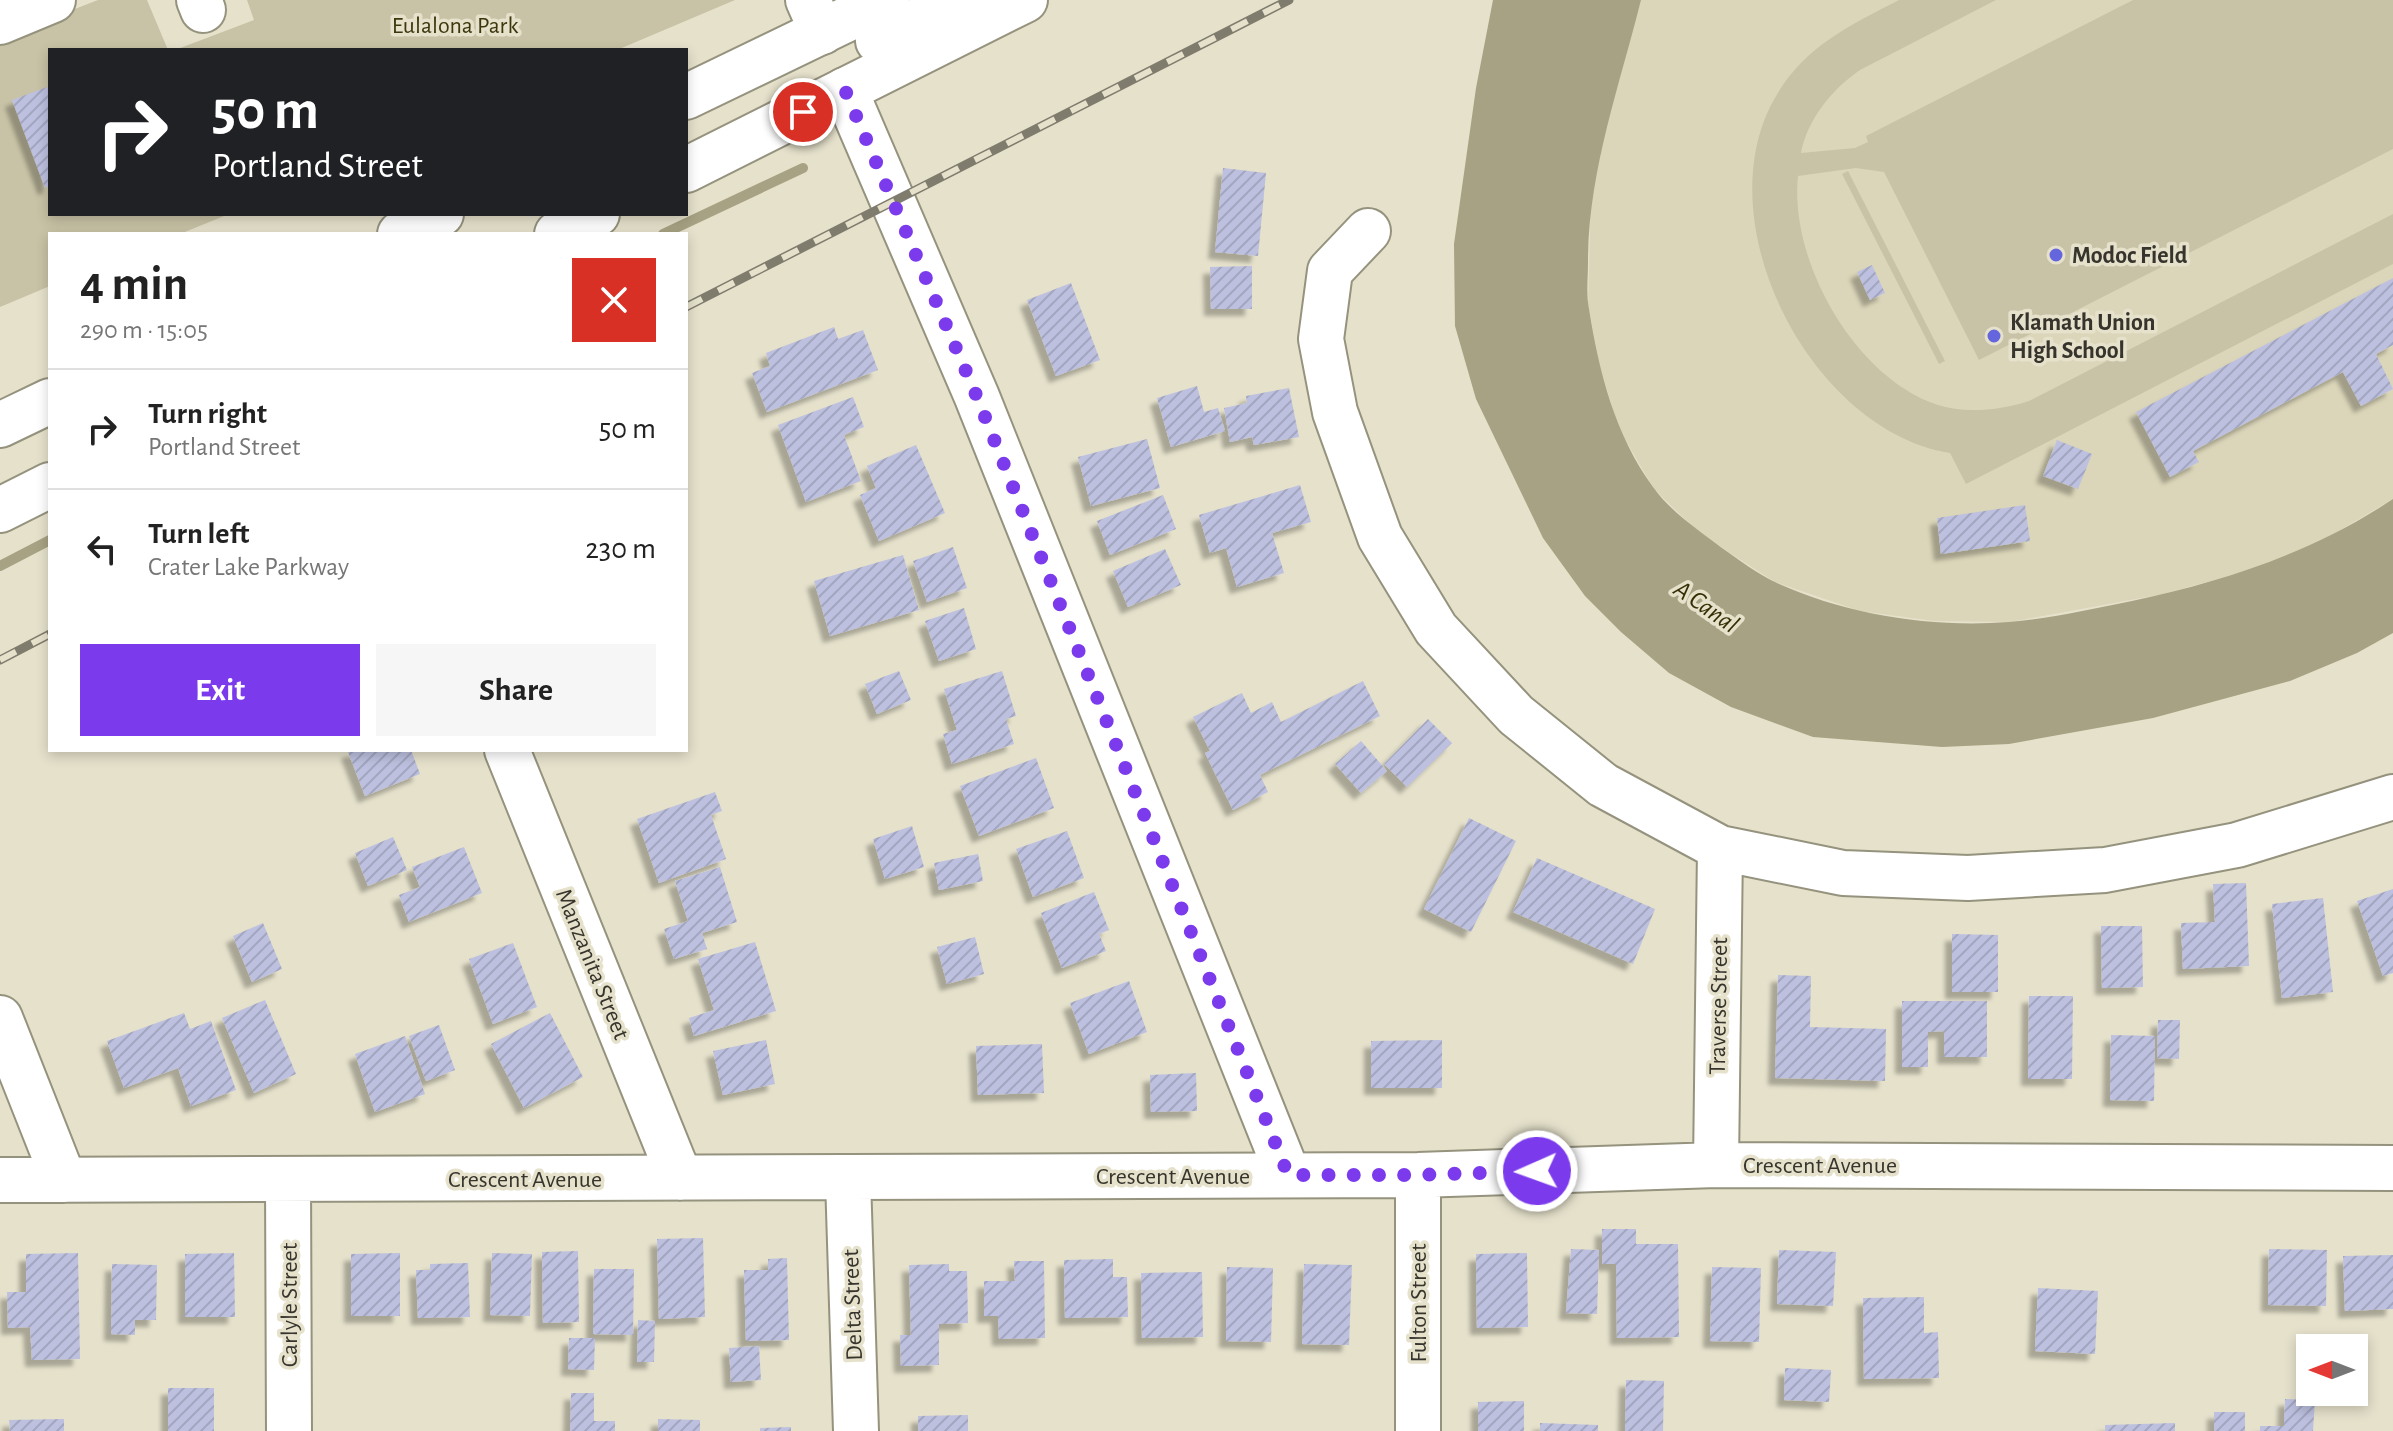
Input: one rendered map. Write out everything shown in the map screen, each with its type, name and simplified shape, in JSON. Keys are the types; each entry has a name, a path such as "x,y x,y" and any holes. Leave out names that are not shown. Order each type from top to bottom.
{"street":[{"path":"0,22 53,0"},
{"path":"688,96 815,16 887,0"},
{"path":"958,0 865,47 852,57 844,70 845,90 977,397 1288,1175"},
{"path":"688,169 1025,0"},
{"path":"404,232 437,216"},
{"path":"561,232 593,216"},
{"path":"1368,231 1330,271 1321,339 1335,412 1380,537 1436,629 1516,715 1603,785 1720,848 1843,873 1968,878 2105,870 2237,845 2393,797"},
{"path":"0,425 48,402"},
{"path":"0,510 48,486"},
{"name":"Manzanita Street","path":"508,752 680,1178"},
{"name":"Traverse Street","path":"1716,1165 1720,848"},
{"path":"0,1018 64,1180"},
{"name":"Crescent Avenue","path":"0,1180 1418,1175 1716,1165 2393,1168"},
{"name":"Fulton Street","path":"1418,1175 1418,1431"},
{"name":"Carlyle Street","path":"288,1179 289,1431"},
{"name":"Delta Street","path":"848,1179 856,1431"}],"shaded area":[{"name":"Klamath Union High School","path":"1641,0 2393,0 2393,499 2313,546 2254,569 2163,594 2010,622 1934,621 1860,611 1775,582 1730,553 1693,527 1654,489 1619,429 1600,367 1588,305 1591,196 1607,121"}],"green space":[{"path":"98,0 147,0 167,48 48,48 48,216 224,216 185,232 48,232 48,287 0,307 0,38"},
{"name":"Eulalona Park","path":"247,0 735,0 622,48 180,48 254,20"},
{"name":"Modoc Field","path":"1899,0 1996,0 1860,70 1822,106 1809,129 1801,153 1855,148 1868,142 1866,136 2133,0 2393,0 2393,149 1979,360 1884,172 1856,168 1798,176 1798,209 1804,244 1816,279 1855,343 1880,370 1908,391 1938,405 1972,410 1995,409 2029,401 2393,214 2393,264 1966,484 1950,453 1901,437 1856,407 1817,367 1786,319 1764,266 1753,211 1755,157 1770,107 1782,87 1809,55 1825,42"},
{"path":"1848,171 1945,361 1939,364 1842,174"}],"water":[{"name":"A Canal","path":"1493,0 1641,0 1606,130 1593,196 1589,229 1589,309 1610,402 1640,467 1660,496 1676,512 1735,557 1777,583 1861,611 1920,621 2009,622 2132,601 2235,574 2332,534 2393,499 2393,633 2357,653 2290,681 2153,718 2009,744 1942,747 1813,737 1731,707 1669,673 1585,596 1543,538 1476,399 1455,326 1454,244 1476,88"}],"building":[{"path":"47,87 48,89 48,187 45,188 12,100"},
{"path":"1223,168 1266,173 1258,256 1215,252"},
{"path":"1872,265 1885,293 1870,300 1857,272"},
{"path":"1252,266 1252,309 1211,309 1210,267"},
{"path":"2393,278 2393,345 2376,354 2393,389 2361,406 2343,372 2193,451 2199,462 2170,477 2136,412"},
{"path":"1071,283 1100,360 1056,376 1027,300"},
{"path":"834,327 838,339 863,330 878,370 767,412 752,373 770,366 766,353"},
{"path":"1197,386 1204,412 1218,408 1225,431 1171,447 1157,398"},
{"path":"1289,388 1299,437 1254,445 1252,437 1230,442 1224,408 1247,403 1246,396"},
{"path":"853,397 864,427 844,435 861,481 806,502 778,425"},
{"path":"1147,439 1160,488 1091,506 1078,457"},
{"path":"2057,440 2092,454 2078,489 2043,476"},
{"path":"916,445 945,513 879,541 860,495 876,488 867,466"},
{"path":"1300,485 1311,522 1272,533 1284,573 1237,587 1226,548 1210,553 1199,515"},
{"path":"1163,495 1176,529 1110,555 1097,521"},
{"path":"2025,505 2030,541 1941,554 1937,518"},
{"path":"953,547 967,588 927,602 913,561"},
{"path":"1165,549 1181,585 1128,607 1113,571"},
{"path":"903,555 919,610 830,636 814,581"},
{"path":"964,608 976,649 939,661 925,621"},
{"path":"899,671 911,700 877,714 865,684"},
{"path":"1002,671 1016,716 1006,719 1014,744 952,764 943,734 957,730 944,689"},
{"path":"1363,681 1380,716 1260,775 1268,792 1233,810 1205,753 1210,751 1193,717 1242,693 1251,713 1272,702 1281,722"},
{"path":"1428,719 1452,743 1407,787 1384,764"},
{"path":"1361,741 1387,771 1361,793 1335,764"},
{"path":"348,752 412,752 420,774 365,796"},
{"path":"1036,758 1054,808 979,836 960,786"},
{"path":"715,792 722,811 711,815 726,859 659,883 637,819"},
{"path":"1469,818 1516,841 1471,932 1424,909"},
{"path":"912,826 924,867 885,879 873,839"},
{"path":"1067,831 1084,878 1033,897 1016,849"},
{"path":"393,837 407,870 368,886 355,853"},
{"path":"464,847 482,893 409,922 399,895 420,887 412,867"},
{"path":"978,854 983,881 939,890 934,863"},
{"path":"1537,858 1655,909 1633,964 1513,912"},
{"path":"720,867 737,922 702,933 707,949 674,959 664,929 688,921 675,881"},
{"path":"2246,883 2249,966 2183,969 2181,923 2215,922 2213,884"},
{"path":"2393,889 2393,973 2383,976 2357,901"},
{"path":"1094,892 1109,930 1099,934 1106,951 1062,968 1041,913"},
{"path":"2323,898 2333,992 2282,998 2272,904"},
{"path":"263,923 282,969 252,982 233,936"},
{"path":"2101,926 2142,926 2143,987 2102,988"},
{"path":"1952,934 1998,935 1998,992 1952,992"},
{"path":"975,937 984,974 947,984 937,947"},
{"path":"755,942 776,1011 694,1036 689,1018 714,1010 698,959"},
{"path":"513,943 537,1007 493,1024 469,959"},
{"path":"1778,975 1811,976 1810,1027 1886,1029 1885,1081 1775,1078"},
{"path":"1129,981 1147,1032 1089,1054 1070,1003"},
{"path":"2029,996 2073,996 2072,1079 2028,1079"},
{"path":"265,1000 296,1074 254,1093 222,1018"},
{"path":"1902,1001 1987,1001 1987,1057 1944,1057 1944,1031 1928,1032 1928,1067 1902,1067"},
{"path":"184,1013 190,1029 211,1021 236,1090 191,1106 178,1068 124,1088 107,1041"},
{"path":"550,1013 583,1077 524,1108 491,1044"},
{"path":"2158,1020 2180,1020 2179,1059 2157,1058"},
{"path":"439,1025 455,1070 426,1081 409,1036"},
{"path":"2111,1035 2155,1036 2154,1101 2110,1100"},
{"path":"405,1036 425,1094 375,1112 355,1054"},
{"path":"766,1040 775,1084 723,1095 713,1051"},
{"path":"1442,1040 1442,1088 1371,1088 1371,1041"},
{"path":"1042,1044 1044,1093 978,1095 976,1046"},
{"path":"1196,1073 1197,1111 1151,1112 1150,1075"},
{"path":"1602,1229 1636,1229 1636,1244 1678,1244 1679,1337 1617,1338 1616,1264 1602,1264"},
{"path":"703,1238 705,1317 659,1319 657,1239"},
{"path":"1571,1249 1599,1250 1597,1314 1566,1313"},
{"path":"2269,1249 2327,1250 2326,1306 2268,1305"},
{"path":"1779,1250 1836,1252 1833,1306 1777,1304"},
{"path":"578,1251 579,1322 543,1323 542,1252"},
{"path":"78,1253 80,1359 32,1360 30,1327 8,1328 7,1292 26,1292 26,1254"},
{"path":"234,1253 235,1317 185,1317 185,1254"},
{"path":"400,1253 400,1316 351,1316 351,1254"},
{"path":"492,1253 532,1254 530,1316 490,1315"},
{"path":"1527,1253 1528,1327 1477,1328 1476,1254"},
{"path":"2393,1255 2393,1309 2345,1311 2343,1256"},
{"path":"787,1258 789,1340 746,1341 744,1270 768,1270 768,1259"},
{"path":"1113,1259 1113,1277 1127,1277 1128,1317 1065,1318 1064,1260"},
{"path":"1014,1261 1044,1261 1045,1338 999,1339 998,1316 984,1316 984,1281 1015,1281"},
{"path":"468,1263 470,1317 418,1318 416,1270 430,1270 430,1264"},
{"path":"112,1264 157,1265 156,1320 135,1320 135,1335 111,1334"},
{"path":"949,1264 949,1271 967,1271 968,1323 939,1324 939,1365 901,1366 900,1335 911,1335 909,1265"},
{"path":"1304,1264 1352,1265 1349,1345 1302,1344"},
{"path":"1227,1267 1273,1268 1271,1342 1226,1341"},
{"path":"1712,1267 1761,1268 1759,1342 1710,1341"},
{"path":"594,1269 634,1269 633,1335 593,1334"},
{"path":"1202,1272 1203,1337 1142,1338 1141,1273"},
{"path":"2038,1288 2098,1291 2095,1354 2035,1351"},
{"path":"1924,1297 1924,1333 1938,1332 1939,1378 1864,1379 1863,1298"},
{"path":"638,1320 655,1321 654,1362 637,1362"},
{"path":"569,1338 595,1338 594,1370 568,1369"},
{"path":"759,1346 761,1380 731,1382 729,1348"},
{"path":"1785,1368 1831,1370 1829,1402 1784,1400"},
{"path":"1626,1380 1664,1381 1663,1431 1625,1431"},
{"path":"168,1388 214,1388 214,1431 168,1431"},
{"path":"571,1393 594,1393 594,1421 615,1421 615,1431 570,1431"},
{"path":"2285,1399 2296,1399 2296,1406 2315,1406 2313,1431 2260,1431 2260,1426 2284,1426"},
{"path":"1524,1401 1524,1431 1478,1431 1478,1402"},
{"path":"2214,1412 2245,1412 2245,1431 2214,1431"},
{"path":"968,1415 968,1431 918,1431 918,1416"},
{"path":"64,1419 64,1431 10,1431 9,1420"},
{"path":"658,1419 700,1420 700,1431 658,1431"},
{"path":"1540,1423 1598,1425 1598,1431 1540,1431"},
{"path":"2175,1423 2175,1431 2105,1431 2105,1425"},
{"path":"791,1427 791,1431 760,1431 760,1428"}],"waterway":[{"path":"667,232 803,168"},
{"path":"0,566 48,541"}],"railway":[{"path":"688,306 1289,0"},
{"path":"0,660 48,635"}],"place":[{"name":"Modoc Field","path":"2056,255"},
{"name":"Klamath Union High School","path":"1994,336"}],"route":[{"path":"803,112 845,90 977,397 1288,1175 1537,1171"}]}
